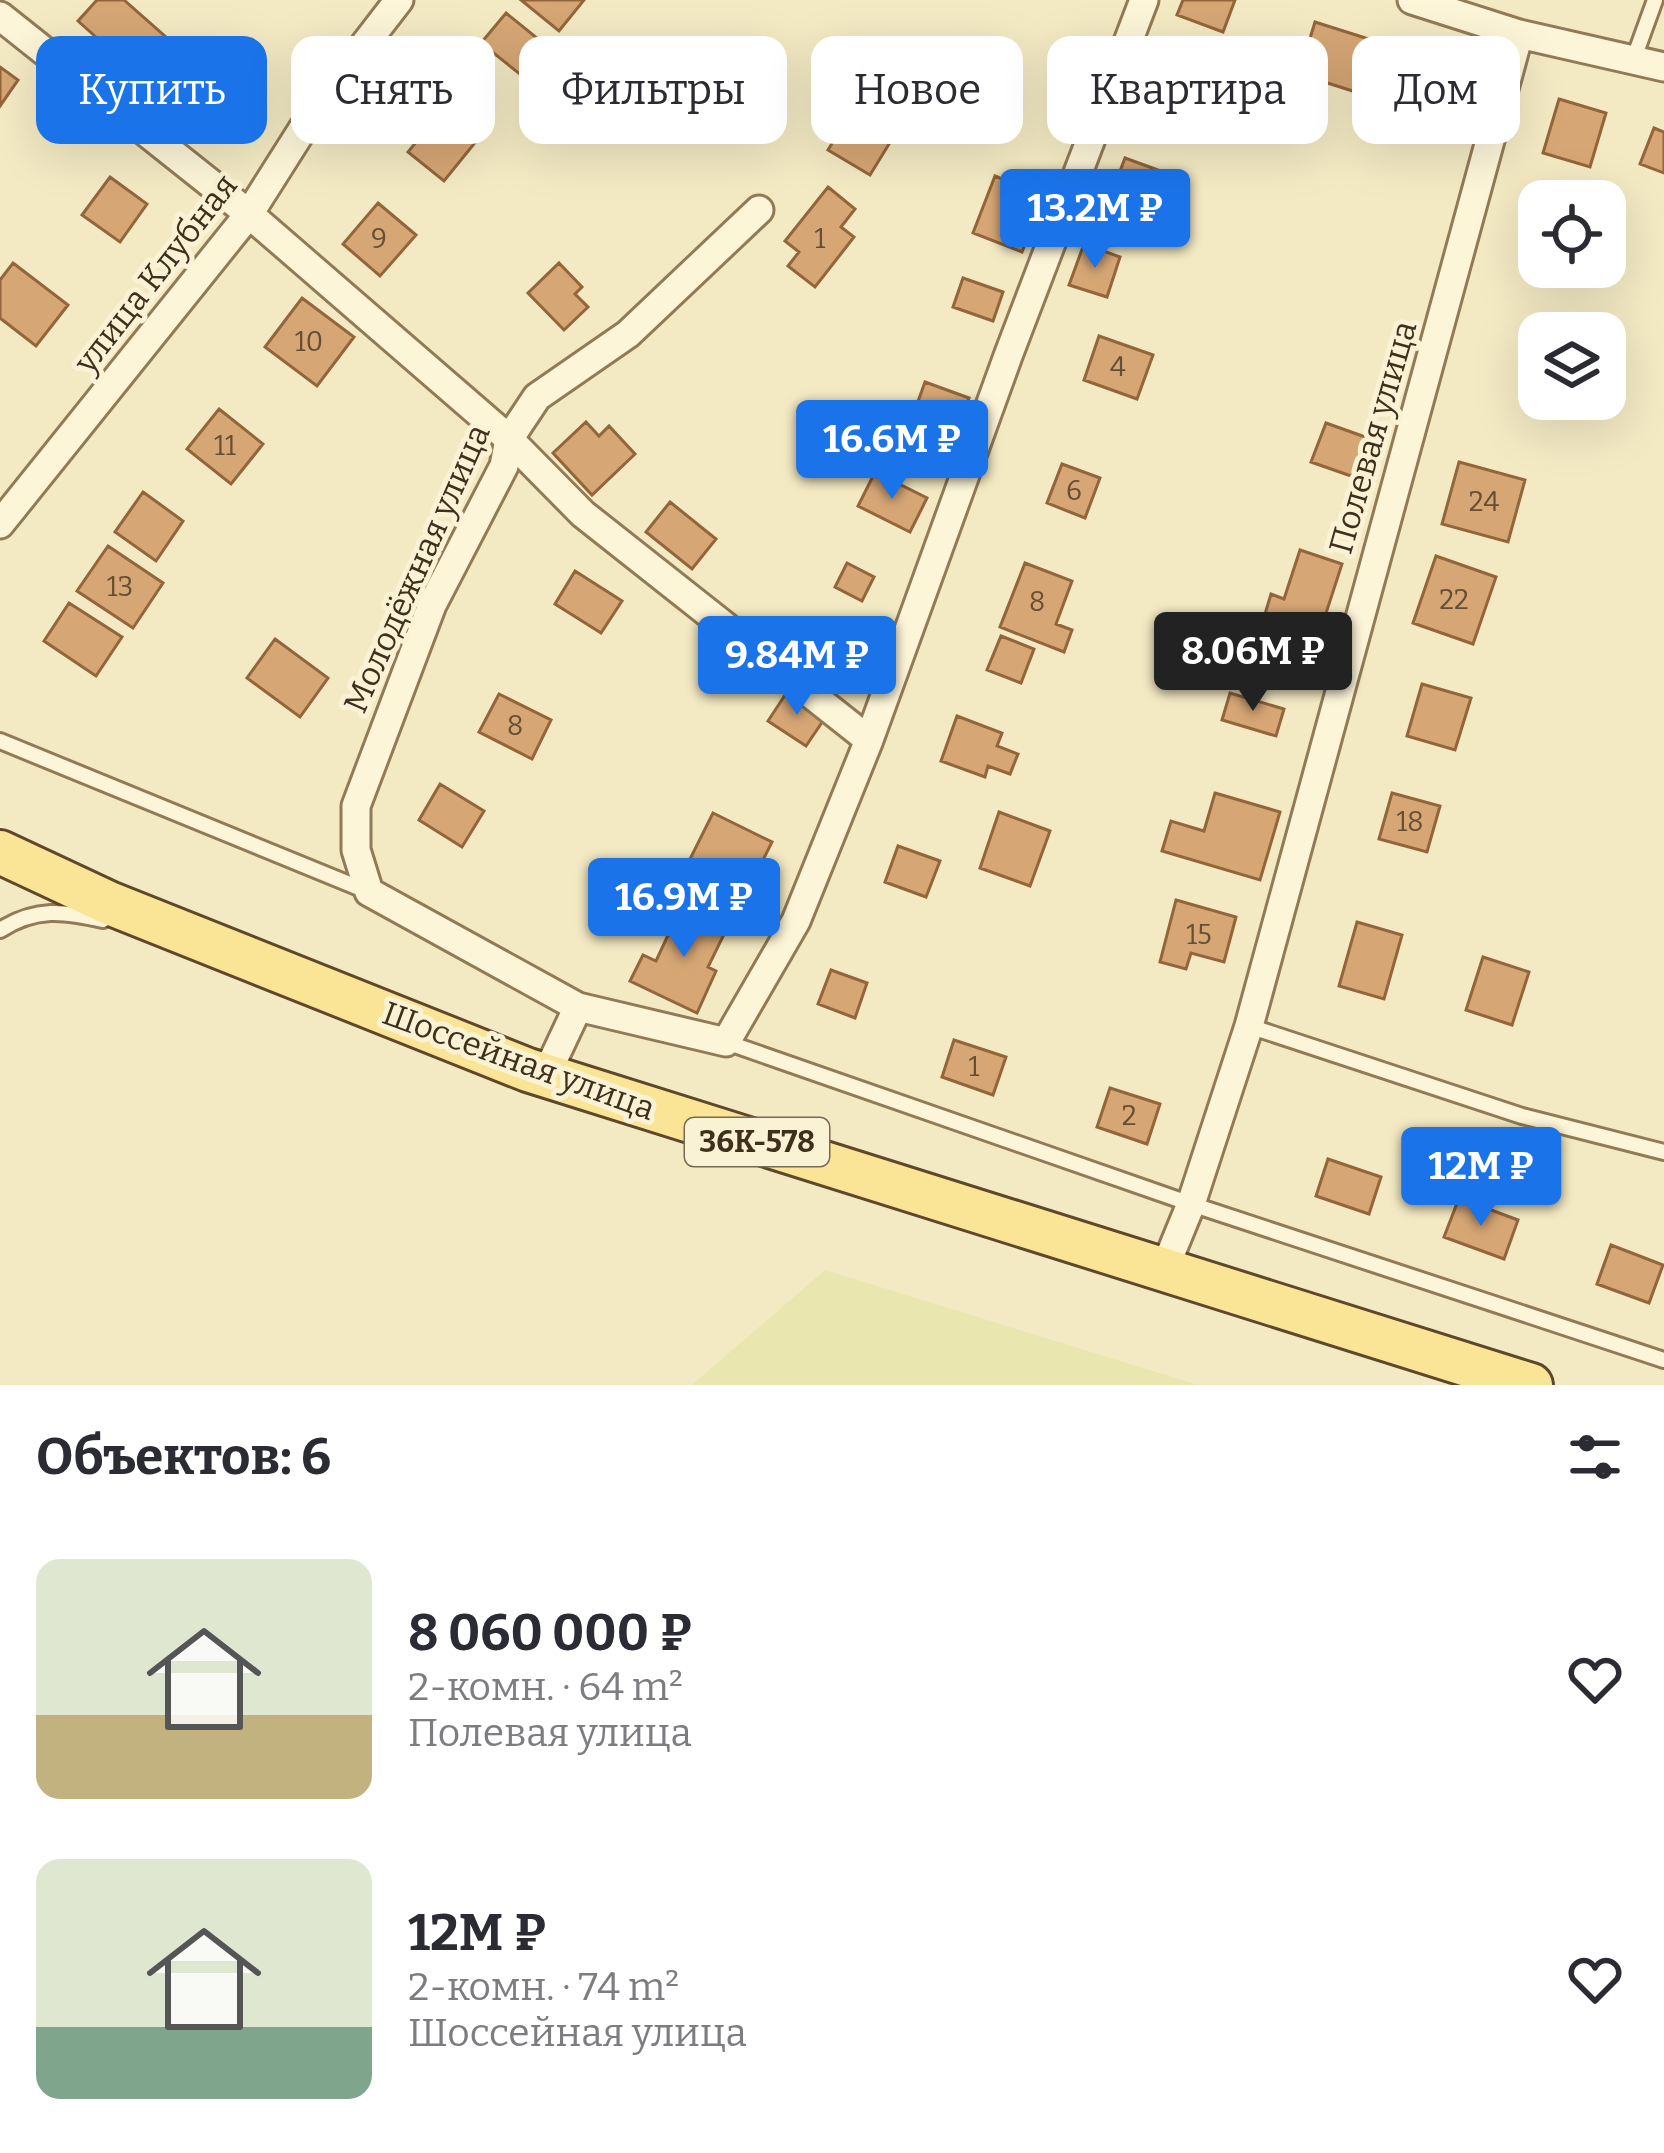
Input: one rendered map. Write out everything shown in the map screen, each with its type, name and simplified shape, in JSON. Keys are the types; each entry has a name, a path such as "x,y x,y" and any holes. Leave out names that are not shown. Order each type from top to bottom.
{"main road":[{"name":"Шоссейная улица","path":"0,852 109,903 545,1076 1531,1385"}],"street":[{"path":"369,892 578,1007 726,1042 796,921 869,740 1144,0"},
{"path":"1412,0 1520,34 1664,67"},
{"name":"улица Клубная","path":"0,524 249,214 318,105 396,1"},
{"path":"0,16 249,214 509,440 583,514 869,740"},
{"name":"Полевая улица","path":"1164,1270 1191,1204 1249,1026 1520,34"},
{"name":"Молодёжная улица","path":"369,892 356,850 356,806 432,605 504,466 509,440 537,397 628,334 759,210"},
{"path":"545,1076 578,1007"}],"lane":[{"path":"1634,58 1655,0"},
{"path":"0,741 369,892"},
{"path":"0,930 16,919 56,910 216,946"},
{"path":"1249,1026 1522,1116 1664,1152"},
{"path":"726,1042 1191,1204 1664,1360"}],"shaded area":[{"path":"825,1270 1198,1385 692,1385"}],"building":[{"path":"97,0 124,0 165,36 95,36 78,21"},
{"path":"521,0 584,0 559,31"},
{"path":"1183,0 1235,0 1223,32 1177,15"},
{"path":"506,13 534,36 519,36 519,73 495,54 495,36 487,36"},
{"path":"1315,22 1359,36 1352,36 1352,91 1328,83 1328,36 1311,36"},
{"path":"0,67 18,80 0,106"},
{"path":"1559,99 1606,113 1590,167 1543,153"},
{"path":"1654,128 1664,132 1664,173 1640,164"},
{"path":"414,144 474,144 444,181 408,152"},
{"path":"832,144 889,144 870,175 828,150"},
{"path":"1125,158 1166,173 1148,220 1135,216 1129,234 1100,224"},
{"path":"995,176 1044,196 1022,252 973,233"},
{"path":"110,177 147,204 120,242 82,215"},
{"path":"828,187 855,209 841,227 854,237 815,287 788,266 799,252 785,241"},
{"path":"378,203 416,235 380,276 343,244"},
{"path":"1084,244 1120,257 1107,297 1069,285"},
{"path":"13,263 68,305 36,346 0,318 0,280"},
{"path":"559,263 582,287 575,294 588,307 564,330 528,293"},
{"path":"963,278 1003,292 993,321 953,307"},
{"path":"302,298 354,337 317,386 265,347"},
{"path":"1099,336 1153,355 1137,399 1084,380"},
{"path":"925,382 969,398 956,433 912,418"},
{"path":"219,409 263,444 231,484 187,449"},
{"path":"586,422 599,436 609,426 635,454 592,495 553,453"},
{"path":"1326,423 1368,438 1354,477 1311,462"},
{"path":"1459,462 1525,480 1508,542 1442,524"},
{"path":"1062,464 1100,478 1085,518 1047,503"},
{"path":"875,472 927,498 910,532 858,506"},
{"path":"143,492 183,521 156,561 115,532"},
{"path":"670,502 716,539 692,569 646,532"},
{"path":"108,546 163,583 133,628 77,591"},
{"path":"1300,550 1342,564 1317,641 1262,624 1271,594 1284,599"},
{"path":"1436,556 1496,577 1473,644 1413,623"},
{"path":"847,563 874,577 862,601 835,587"},
{"path":"1025,563 1072,581 1056,624 1072,630 1064,652 1000,627"},
{"path":"575,571 622,601 601,633 555,604"},
{"path":"69,603 122,637 96,676 44,641"},
{"path":"1001,636 1034,649 1021,683 987,670"},
{"path":"275,639 328,678 300,717 247,678"},
{"path":"1422,684 1471,698 1455,750 1407,736"},
{"path":"789,689 827,715 806,746 768,721"},
{"path":"1230,693 1284,709 1276,736 1222,720"},
{"path":"499,694 551,720 532,759 479,732"},
{"path":"957,716 1002,733 997,746 1018,754 1010,774 988,766 985,777 941,761"},
{"path":"440,784 484,811 462,847 419,820"},
{"path":"1215,793 1280,812 1260,880 1162,851 1171,821 1204,831"},
{"path":"1392,793 1440,806 1427,852 1379,839"},
{"path":"999,812 1050,831 1030,886 980,868"},
{"path":"713,813 772,842 749,888 690,859"},
{"path":"898,846 940,861 926,897 885,882"},
{"path":"1176,900 1236,917 1224,962 1191,953 1186,969 1160,962"},
{"path":"683,903 729,924 708,967 716,971 697,1013 630,981 643,955 656,961"},
{"path":"1357,922 1402,935 1384,999 1339,986"},
{"path":"1483,957 1529,972 1512,1025 1466,1010"},
{"path":"831,970 867,983 855,1018 818,1004"},
{"path":"954,1040 1006,1057 993,1095 942,1077"},
{"path":"1110,1088 1160,1104 1147,1144 1097,1127"},
{"path":"1328,1159 1381,1177 1369,1214 1316,1196"},
{"path":"1459,1198 1518,1220 1504,1259 1444,1237"},
{"path":"1611,1245 1663,1265 1649,1303 1597,1284"}]}
